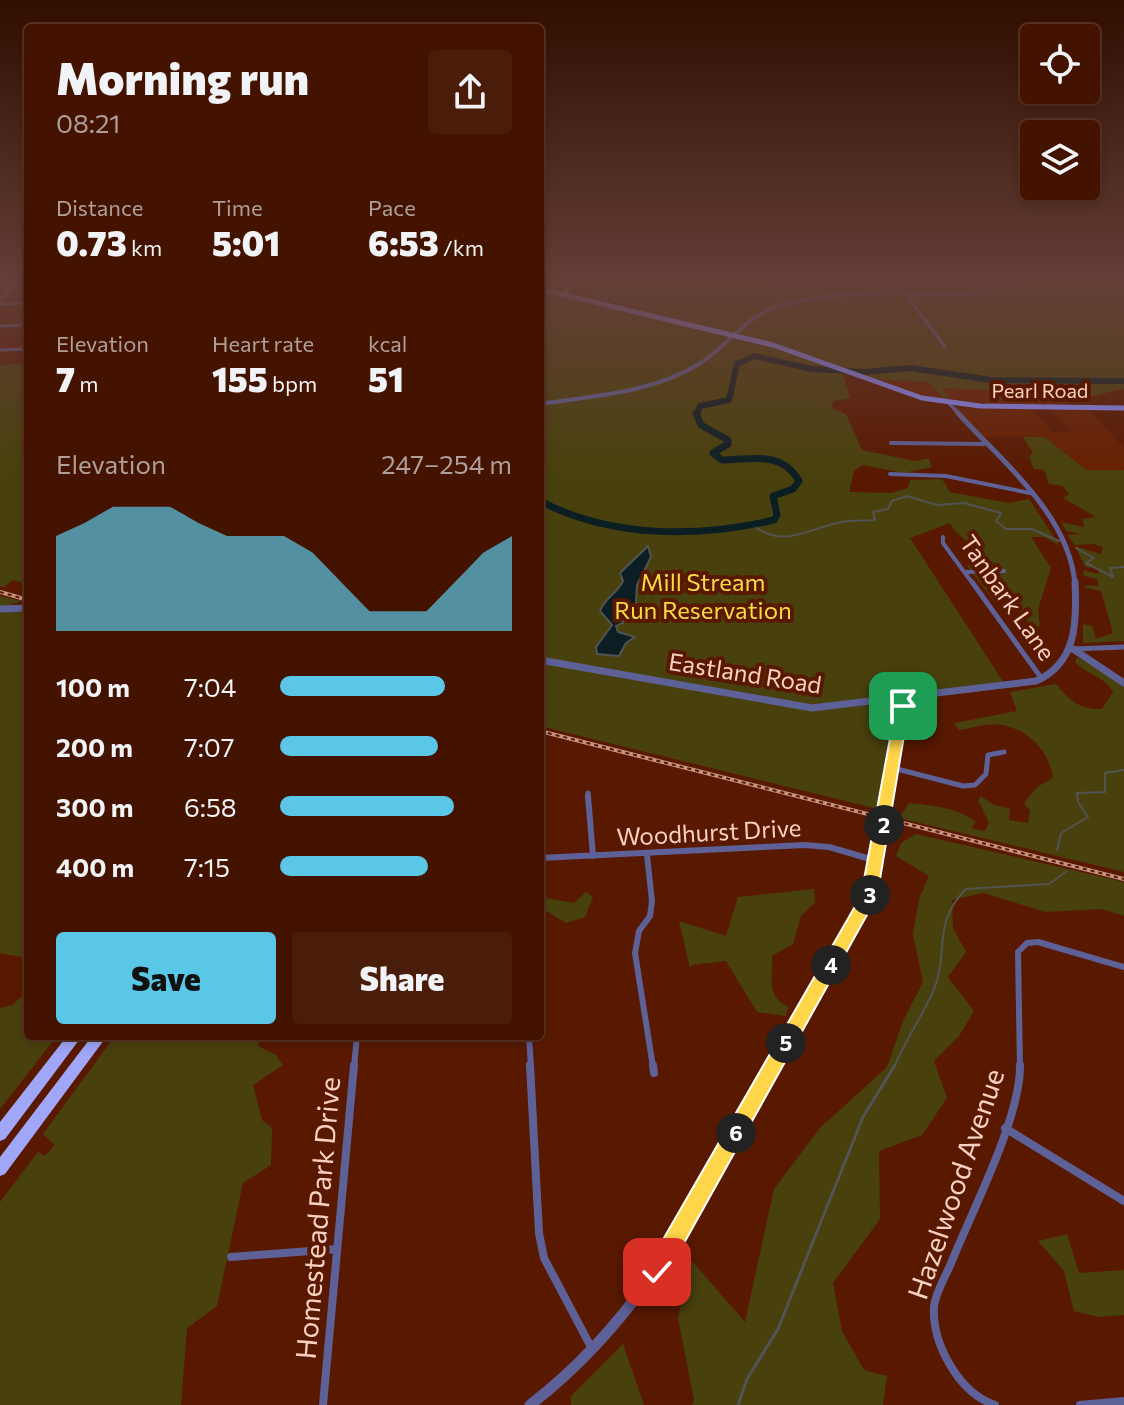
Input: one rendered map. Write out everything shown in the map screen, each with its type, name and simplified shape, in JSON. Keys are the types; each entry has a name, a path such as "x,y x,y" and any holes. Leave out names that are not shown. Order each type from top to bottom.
{"highway":[{"path":"0,1134 72,1040"},
{"path":"0,1169 97,1040"}],"main road":[{"name":"Pearl Road","path":"769,346 825,362 904,393 949,403 1123,408"}],"street":[{"path":"544,403 619,390 682,373 710,356 719,346"},
{"path":"0,350 24,349"},
{"path":"949,403 1054,522 1073,567 1076,595 1073,649 1059,669 1042,679"},
{"path":"891,443 984,444"},
{"path":"890,474 946,476 1030,493"},
{"name":"Tanbark Lane","path":"943,537 943,543 1042,679"},
{"path":"965,572 1004,571"},
{"path":"0,609 24,608"},
{"path":"1073,649 1124,647"},
{"path":"1073,649 1124,683"},
{"name":"Eastland Road","path":"544,661 802,707 835,708 904,700 1042,679"},
{"path":"530,1405 594,1352 626,1319 657,1272 869,897 878,861 904,700"},
{"path":"893,768 963,786 975,785 986,774 988,755 1004,752"},
{"path":"588,793 593,856"},
{"name":"Woodhurst Drive","path":"544,858 805,845 829,847 878,861"},
{"path":"647,855 652,901 650,916 639,931 635,953 654,1073"},
{"name":"Hazelwood Avenue","path":"995,1405 986,1402 956,1375 942,1351 934,1306 1005,1128 1020,1077 1018,952 1027,943 1038,942 1124,967"},
{"name":"Homestead Park Drive","path":"323,1405 357,1040"},
{"path":"529,1040 539,1233 544,1258 594,1352"},
{"path":"1005,1128 1124,1201"},
{"path":"231,1257 337,1249"},
{"path":"1080,1405 1124,1401"}],"shaded area":[{"path":"875,380 928,382 944,398 941,387 990,390 996,399 1001,398 994,390 1057,392 1067,405 990,405 927,397"},
{"path":"957,408 1032,409 1053,433 1071,432 1051,409 1088,409 1124,448 1124,470 1086,471 1044,437 980,437"}],"green space":[{"name":"Mill Stream Run Reservation","path":"544,346 773,346 796,351 776,346 1124,346 1124,389 1092,396 1077,392 995,390 1002,399 996,399 990,390 942,388 949,398 944,398 928,382 876,379 848,372 843,375 850,398 834,401 831,407 846,414 862,450 915,461 929,458 932,467 904,473 863,465 854,471 849,492 891,493 908,488 910,480 942,479 950,492 1009,503 1029,499 1059,545 1044,537 1031,537 1051,568 1038,609 1040,626 1034,628 1008,601 994,601 967,566 977,555 950,523 910,538 1006,686 905,699 886,811 544,727"},
{"path":"24,364 24,583 13,580 4,587 0,586 0,365"},
{"path":"1023,437 1045,437 1086,470 1124,470 1124,641 1083,643 1083,624 1092,626 1096,639 1113,633 1101,591 1086,588 1085,585 1099,586 1097,579 1084,576 1083,570 1098,574 1099,568 1085,567 1075,546 1101,554 1103,547 1075,545 1067,535 1082,534 1066,531 1061,522 1084,527 1082,519 1096,517 1063,498 1069,494 1063,486 1049,484 1044,470 1034,469 1029,457 1033,453"},
{"path":"0,596 22,601 4,607 24,613 24,959 0,953"},
{"path":"1077,657 1124,686 1124,872 899,818 909,803 935,806 969,817 976,822 971,828 985,831 989,823 978,800 981,796 992,804 1010,809 1009,820 1028,823 1030,811 1024,803 1037,787 1053,778 1051,767 1039,746 1009,726 997,724 959,730 954,723 1017,711 1010,692 1056,684 1076,703 1102,709 1113,692 1106,683 1075,662"},
{"path":"916,834 1124,882 1124,916 1102,909 1046,912 983,893 952,900 953,928 966,952 948,977 974,1011 959,1036 934,1061 947,1098 922,1135 879,1151 880,1219 833,1283 842,1331 864,1370 887,1376 883,1405 692,1405 694,1400 678,1318 691,1260 745,1322 774,1189 820,1128 887,1067 903,1021 923,982 913,934 919,899 929,876 896,856 901,843"},
{"path":"814,889 815,902 801,916 793,944 772,956 774,992 788,1006 786,1016 757,1012 726,961 692,965 690,968 679,921 726,936 738,897"},
{"path":"586,892 593,897 585,917 566,923 544,909 544,898 574,903"},
{"path":"24,994 24,1040 54,1040 0,1109 0,1008 12,1005"},
{"path":"112,1040 260,1040 258,1046 276,1055 283,1065 253,1085 262,1120 272,1128 271,1165 243,1183 217,1306 187,1328 181,1405 0,1405 0,1202 38,1152 45,1156 55,1145 43,1134"},
{"path":"1067,1234 1079,1273 1124,1270 1124,1315 1099,1317 1074,1311 1064,1271 1038,1241"},
{"path":"623,1344 644,1405 571,1405 571,1396"}],"water":[{"path":"648,546 651,557 637,585 636,603 622,617 623,623 616,626 618,632 635,637 626,643 619,656 597,654 596,647 612,625 600,611 602,606 623,581 620,573"}],"waterway":[{"path":"697,415 700,406 729,400 737,364 754,356 812,369 864,372 911,368 991,380 1124,381"},
{"path":"544,503 596,522 655,531 715,530 774,520 777,515 773,496 793,489 799,481 792,471 765,459 722,460 713,453 728,444 728,440 701,425 696,413"},
{"path":"754,526 775,536 785,537 842,522 875,520 873,512 888,509 892,501 907,496 937,505 964,503 1001,513 996,521 1006,529 1032,529 1059,541"},
{"path":"1076,548 1094,558 1086,563 1113,577 1110,568 1124,567"},
{"path":"1057,850 1061,833 1088,817 1078,802 1077,793 1105,792 1105,773 1124,770"},
{"path":"895,1065 932,994 940,965 944,927 955,902 966,889 1049,884 1067,871"},
{"path":"738,1405 747,1379 778,1329 863,1117 895,1065"}],"railway":[{"path":"0,592 24,599"},
{"path":"544,732 1124,879"}],"route":[{"path":"657,1272 869,897 878,861 903,706"}]}
